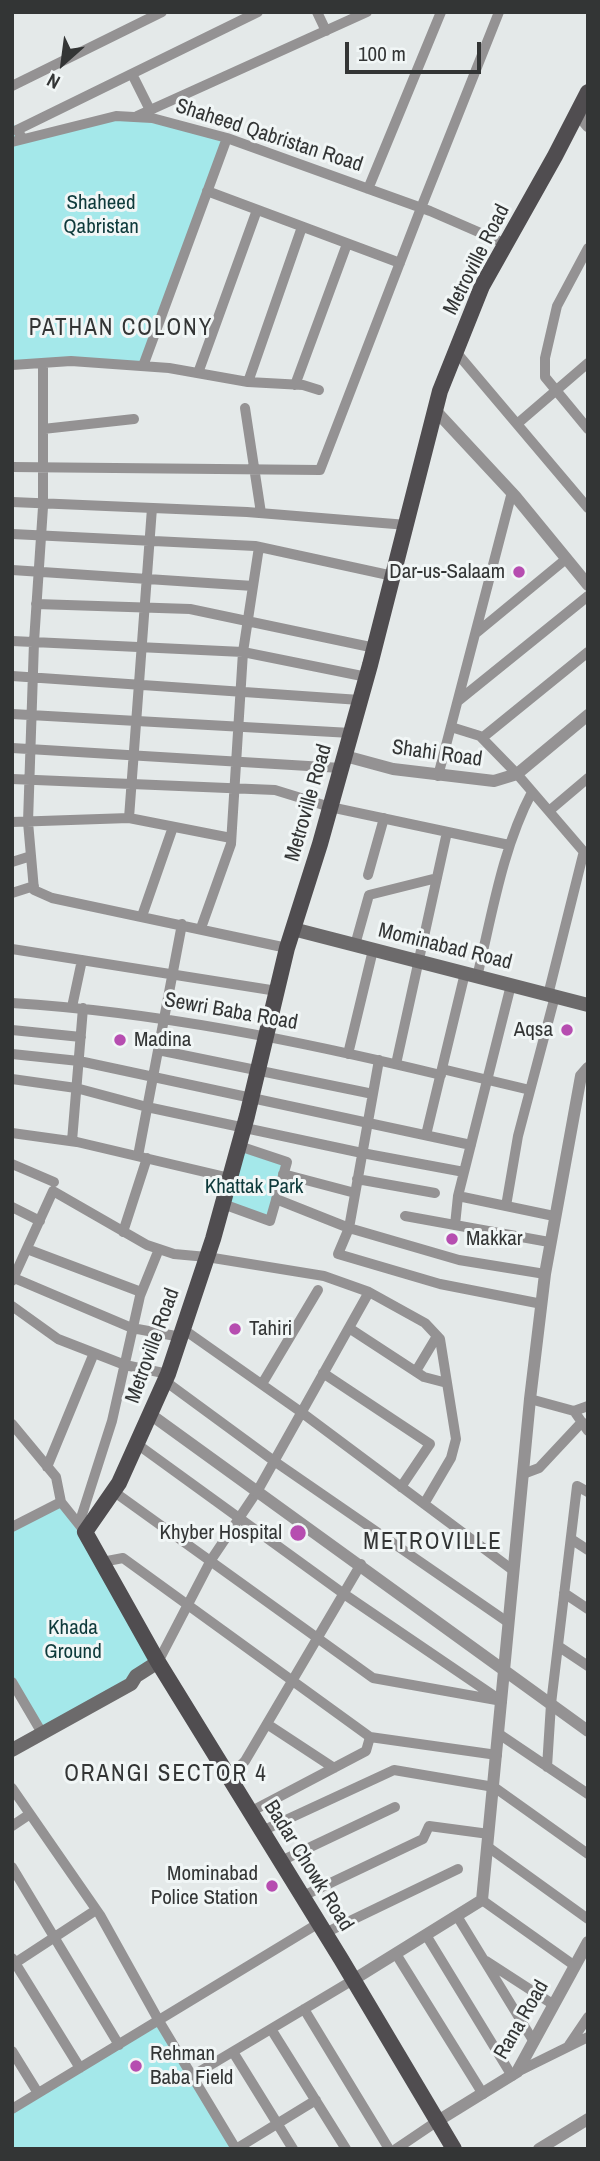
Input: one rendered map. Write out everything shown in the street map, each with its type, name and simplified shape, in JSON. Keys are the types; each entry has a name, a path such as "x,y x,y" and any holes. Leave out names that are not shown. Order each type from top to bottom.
{"main road":[{"name":"Metroville Road","path":"82,1528 113,1491 137,1444 167,1378 207,1257 252,1098 287,948 375,648 440,391 482,286 588,92"},
{"name":"Mominabad Road","path":"293,929 588,1005"},
{"name":"Badar Chowk Road","path":"82,1528 158,1662 303,1896 454,2149"},
{"path":"12,1740 131,1684 136,1676 158,1662"},
{"path":"12,1750 40,1729"}],"street":[{"path":"12,86 162,12"},
{"path":"18,140 17,130 258,12"},
{"path":"317,12 326,31"},
{"path":"134,117 367,12"},
{"path":"369,189 441,12"},
{"path":"12,467 320,470 499,12"},
{"path":"132,74 150,110"},
{"path":"577,113 588,126"},
{"name":"Shaheed Qabristan Road","path":"18,140 116,116 152,118 227,138 421,208 506,244"},
{"path":"143,366 227,138"},
{"path":"207,191 400,263"},
{"path":"198,373 257,210"},
{"path":"248,382 302,227"},
{"path":"295,385 347,244"},
{"path":"588,248 557,306 549,340 545,377 588,429"},
{"path":"456,352 588,508"},
{"path":"12,365 71,361 143,366 319,390"},
{"path":"43,363 43,503 34,642 28,821 34,891 52,898 287,948"},
{"path":"517,424 588,363"},
{"path":"245,408 261,513"},
{"path":"435,410 512,492 588,585"},
{"path":"43,429 134,419"},
{"path":"439,776 512,492"},
{"path":"12,502 261,513 407,524"},
{"path":"129,818 152,508"},
{"path":"12,534 259,547 393,576"},
{"path":"201,928 231,838 243,652 259,547"},
{"path":"475,634 566,559"},
{"path":"12,570 253,586"},
{"path":"458,701 588,596"},
{"path":"36,604 190,609 375,648"},
{"path":"12,641 243,652 367,677"},
{"path":"482,738 588,652"},
{"path":"12,676 360,700"},
{"path":"12,714 351,733"},
{"name":"Shahi Road","path":"343,762 494,781 517,774 588,715"},
{"path":"451,727 482,738 584,847 518,1136 506,1206"},
{"path":"12,748 237,762 343,762"},
{"path":"549,811 588,778"},
{"path":"12,779 275,790 330,807 509,845"},
{"path":"426,1135 509,845 520,814 532,792"},
{"path":"12,822 129,818 231,838"},
{"path":"368,875 384,818"},
{"path":"142,916 173,827"},
{"path":"396,1064 447,832"},
{"path":"12,862 31,856"},
{"path":"355,945 369,895 437,878"},
{"path":"12,892 34,886"},
{"path":"123,1232 143,1157 147,1107 182,924"},
{"path":"12,949 277,991"},
{"path":"348,1054 373,950"},
{"path":"72,1141 81,1037 78,1008 82,960"},
{"path":"455,1225 458,1196 511,985"},
{"name":"Sewri Baba Road","path":"12,1003 163,1019 396,1064 486,1078 530,1090"},
{"path":"12,1030 81,1037"},
{"path":"158,1050 373,1094"},
{"path":"12,1054 79,1061 471,1145"},
{"path":"379,1060 348,1228 338,1254 440,1284 542,1304"},
{"path":"482,1900 530,1399 549,1242 581,1076 588,1068"},
{"path":"12,1079 76,1088 147,1107 464,1172"},
{"path":"12,1133 72,1141 230,1178"},
{"path":"223,1204 270,1221 287,1162 239,1146"},
{"path":"12,1164 54,1182"},
{"path":"283,1174 355,1193"},
{"path":"357,1179 435,1194"},
{"path":"424,1504 451,1458 456,1439 440,1339 425,1323 369,1292 324,1276 159,1250 53,1191 13,1279 132,1328 182,1333 262,1384 514,1571"},
{"path":"458,1196 554,1216"},
{"path":"276,1199 348,1228 459,1260 545,1275"},
{"path":"12,1207 40,1221"},
{"path":"405,1216 549,1242"},
{"path":"82,1528 112,1421 141,1292 159,1250"},
{"path":"12,1251 141,1292"},
{"path":"262,1384 318,1290"},
{"path":"158,1662 211,1560 258,1489 369,1292"},
{"path":"12,1306 58,1339 167,1378 274,1461 509,1623"},
{"path":"349,1328 424,1377 447,1383"},
{"path":"416,1371 437,1336"},
{"path":"47,1467 94,1353"},
{"path":"323,1373 430,1444 401,1487"},
{"path":"530,1399 574,1411 588,1406"},
{"path":"523,1474 539,1468 585,1427 574,1411"},
{"path":"150,1414 258,1489 588,1731"},
{"path":"12,1424 56,1477 61,1502 82,1528"},
{"path":"137,1444 344,1594 502,1702"},
{"path":"547,1767 551,1704 578,1486 588,1492"},
{"path":"113,1491 373,1678 502,1702"},
{"path":"14,1523 61,1502"},
{"path":"571,1539 588,1550"},
{"path":"102,1562 123,1558 370,1737 497,1755"},
{"path":"229,1777 245,1761 361,1564"},
{"path":"564,1593 588,1609"},
{"path":"558,1646 588,1666"},
{"path":"12,1682 40,1729"},
{"path":"267,1724 334,1768"},
{"path":"499,1734 588,1794"},
{"path":"250,1812 366,1751 370,1737"},
{"path":"262,1831 394,1770 494,1787 588,1854"},
{"path":"12,1788 96,1910 236,2149 316,2101"},
{"path":"281,1861 395,1807"},
{"path":"12,1826 30,1814"},
{"path":"303,1896 423,1839 429,1826 489,1840 588,1919"},
{"path":"12,1867 119,2045"},
{"path":"12,2109 322,1928 458,1869"},
{"path":"192,2076 482,1900"},
{"path":"482,1900 575,1966"},
{"path":"80,2068 13,1962 96,1910"},
{"path":"457,1916 534,2042"},
{"path":"426,1935 515,2074 588,2037"},
{"name":"Rana Road","path":"436,2122 515,2074 588,1942"},
{"path":"396,1954 483,2094"},
{"path":"484,1959 554,2005"},
{"path":"304,2009 389,2149"},
{"path":"568,2047 588,2017"},
{"path":"271,2029 346,2149"},
{"path":"12,2051 38,2093"},
{"path":"233,2052 293,2149"},
{"path":"546,2147 588,2119"},
{"path":"396,2149 436,2122"}],"green space":[{"name":"Shaheed Qabristan","path":"116,116 224,137 143,366 12,365 12,121 23,139"},
{"name":"Khattak Park","path":"239,1146 287,1162 270,1221 223,1204"},
{"name":"Khada Ground","path":"61,1504 79,1523 154,1661 42,1733 12,1682 12,1526"},
{"name":"Rehman Baba Field","path":"159,2021 236,2149 12,2149 12,2110"}],"place":[{"name":"Dar-us-Salaam","path":"519,572"},
{"name":"Aqsa","path":"567,1030"},
{"name":"Madina","path":"120,1040"},
{"name":"Makkar","path":"452,1239"},
{"name":"Tahiri","path":"235,1329"},
{"name":"Khyber Hospital","path":"298,1533"},
{"name":"Mominabad Police Station","path":"272,1886"},
{"name":"Rehman Baba Field","path":"136,2066"}],"district":[{"name":"PATHAN COLONY","path":"121,329"},
{"name":"METROVILLE","path":"433,1543"},
{"name":"ORANGI SECTOR 4","path":"166,1775"}]}
